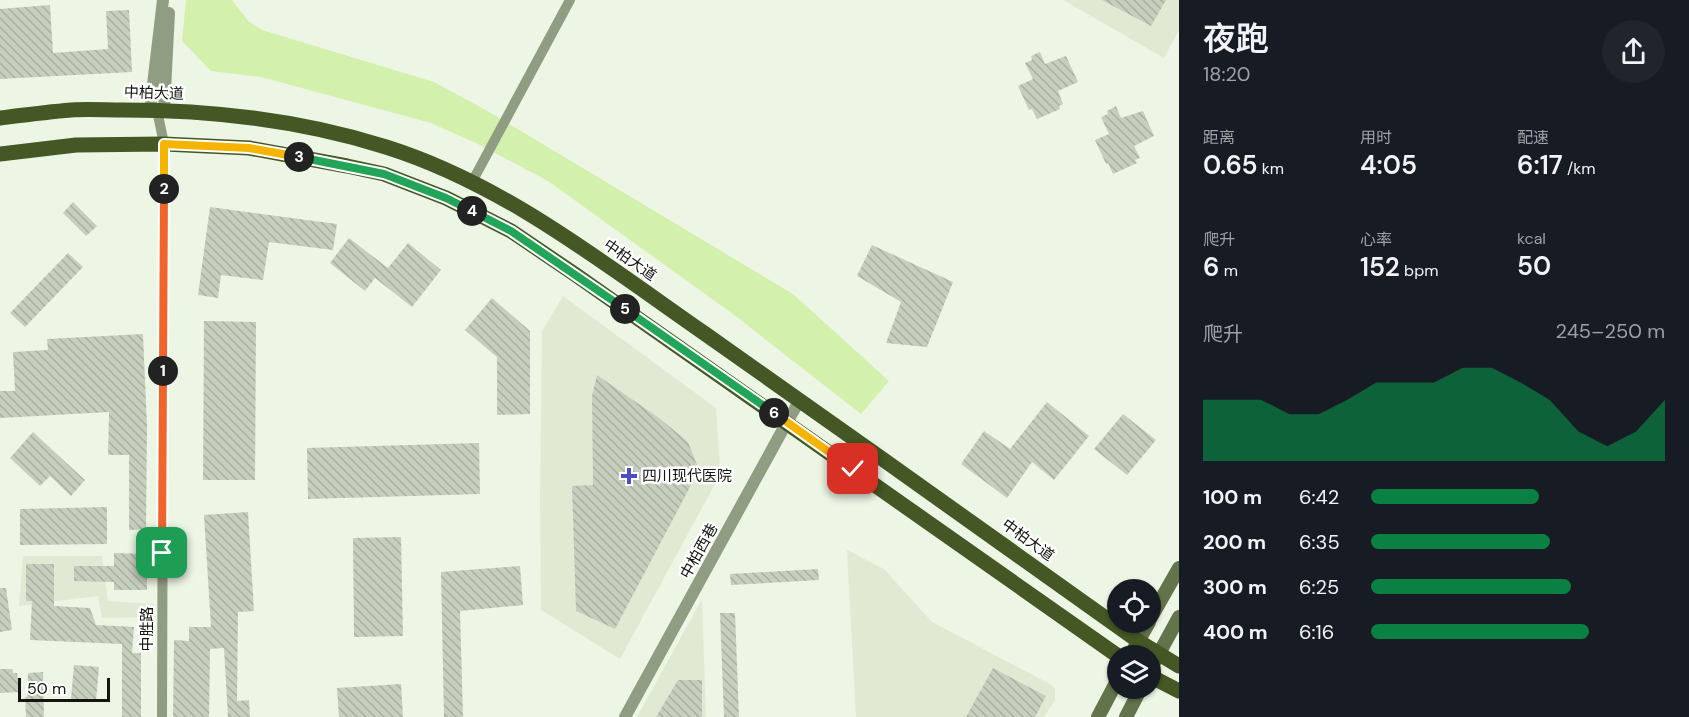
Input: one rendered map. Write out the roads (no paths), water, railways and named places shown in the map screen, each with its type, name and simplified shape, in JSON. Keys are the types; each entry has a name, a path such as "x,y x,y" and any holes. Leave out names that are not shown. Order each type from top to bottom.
{"main road":[{"name":"中柏大道","path":"0,118 72,110 157,110 240,116 348,135 388,147 454,173 520,207 800,400 1144,645"},
{"path":"0,154 76,145 164,144 249,148 384,174 446,198 511,231 787,422 1107,648"},
{"path":"1161,601 1179,568"},
{"path":"1161,649 1179,618"},
{"path":"1136,645 1143,633"},
{"name":"中柏大道","path":"1161,656 1179,666"},
{"path":"1161,682 1179,691"},
{"path":"1098,717 1107,699"},
{"path":"1126,717 1135,699"}],"street":[{"path":"157,110 163,0"},
{"path":"157,110 171,0"},
{"path":"472,182 570,0"},
{"name":"中胜路","path":"157,110 164,144 162,717"},
{"name":"中柏西巷","path":"625,717 800,400"}],"place":[{"name":"四川现代医院","path":"629,476"}]}
